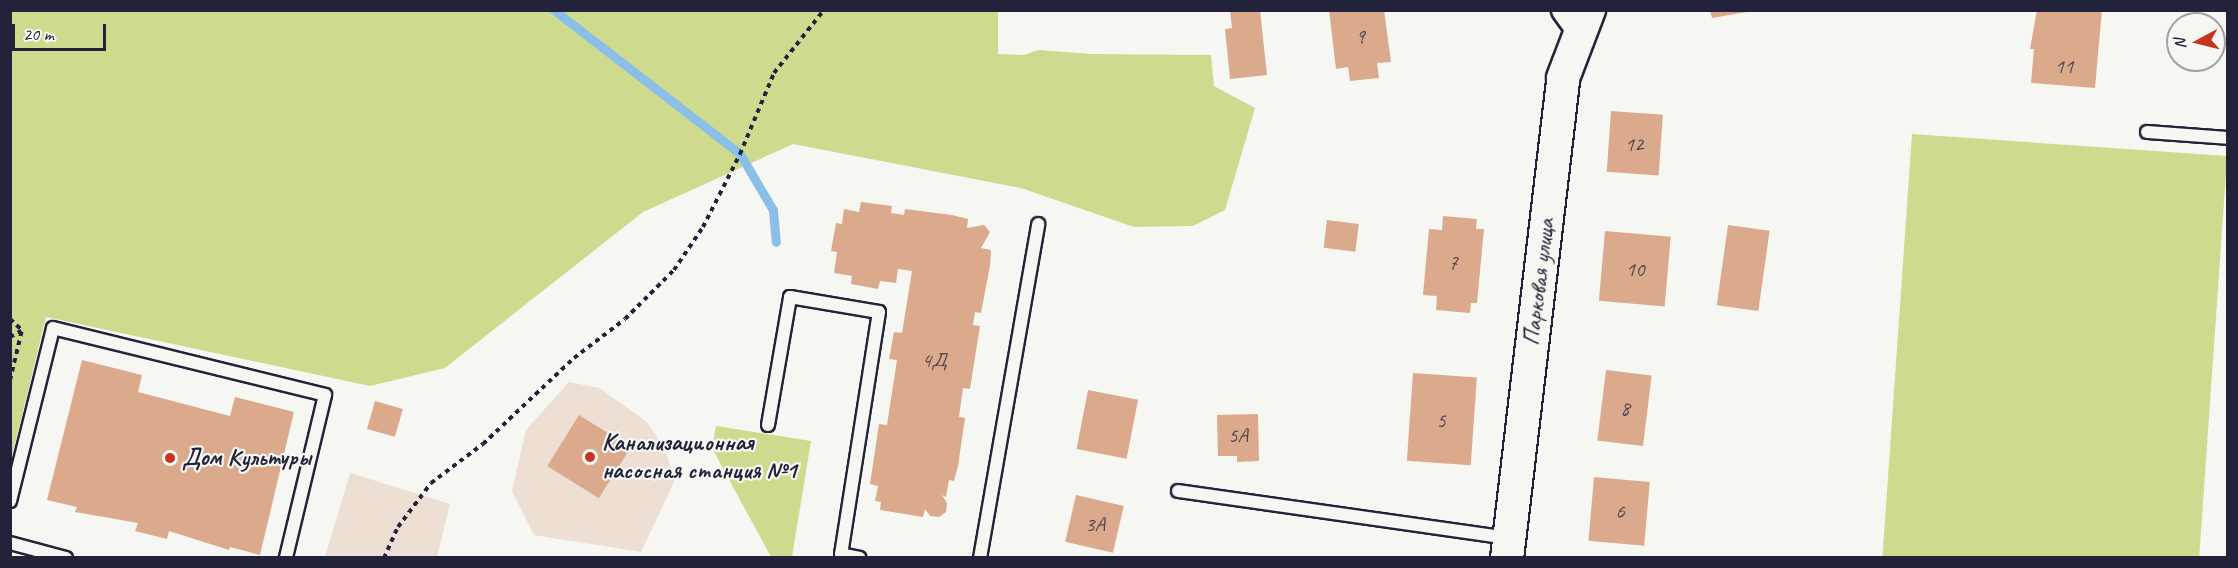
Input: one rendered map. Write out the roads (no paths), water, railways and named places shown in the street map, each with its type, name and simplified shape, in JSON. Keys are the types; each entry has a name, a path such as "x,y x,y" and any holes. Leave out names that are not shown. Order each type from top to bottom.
{"street":[{"name":"Парковая улица","path":"1508,548 1563,78 1578,17"}],"lane":[{"path":"2146,132 2228,138"},
{"path":"980,558 1038,224"},
{"path":"768,425 790,297 879,312 841,554 860,558"},
{"path":"10,501 53,328 325,395 286,558"},
{"path":"1178,491 1508,548"},
{"path":"10,543 66,558"}],"waterway":[{"path":"554,10 740,154 773,210 776,242"}],"place":[{"name":"Канализационная насосная станция №1","path":"590,457"},
{"name":"Дом Культуры","path":"170,458"}]}
